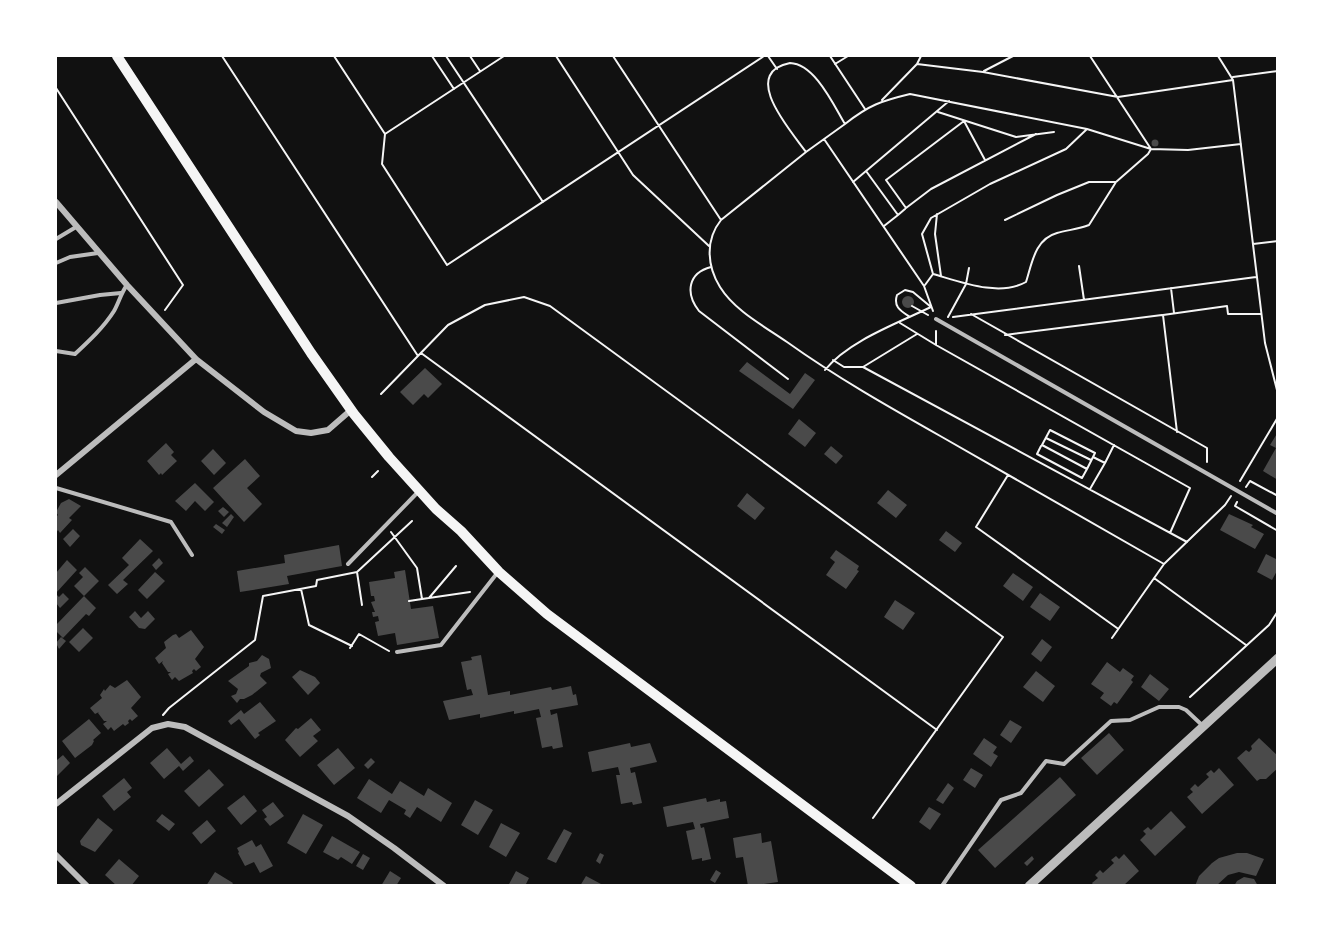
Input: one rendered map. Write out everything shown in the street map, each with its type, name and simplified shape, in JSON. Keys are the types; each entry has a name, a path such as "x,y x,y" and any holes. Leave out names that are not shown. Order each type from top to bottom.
{"main road":[{"path":"117,56 351,410 419,491 499,572 547,614 911,885"}],"street":[{"path":"56,202 127,285 196,359 264,412 296,432 312,433 328,430 351,410"},
{"path":"56,475 196,359"},
{"path":"1029,885 1278,658"},
{"path":"56,804 152,728 168,724 184,727 348,816 444,885"},
{"path":"56,855 87,885"}],"lane":[{"path":"56,238 76,227"},
{"path":"56,263 70,256 99,253"},
{"path":"56,351 75,354 95,336 114,311 127,285"},
{"path":"56,303 121,293"},
{"path":"936,319 1278,514"},
{"path":"56,488 171,522 192,555"},
{"path":"348,564 419,491"},
{"path":"397,652 441,645 499,572"},
{"path":"942,885 1001,800 1021,793 1046,761 1064,764 1111,721 1131,720 1159,706 1179,706 1203,727"}],"path":[{"path":"222,56 418,356"},
{"path":"334,56 386,134 382,164 447,265 766,56 777,69"},
{"path":"432,56 454,89"},
{"path":"447,56 543,202"},
{"path":"470,56 480,71"},
{"path":"386,134 504,56"},
{"path":"555,56 633,175 708,246"},
{"path":"613,56 721,220"},
{"path":"830,56 865,109"},
{"path":"835,64 848,56"},
{"path":"882,100 917,64 921,56"},
{"path":"983,72 1013,56"},
{"path":"1090,56 1151,149"},
{"path":"1218,56 1232,79 1265,343 1278,394"},
{"path":"806,152 769,96 768,83 777,69 790,63 797,63 808,69 845,123"},
{"path":"917,64 983,72 1118,97 1278,71"},
{"path":"56,88 183,285 158,319"},
{"path":"1164,564 825,370 751,318 726,296 711,267 708,246 721,220 806,152 865,109 882,100 910,94 1087,129 1151,149 1188,150 1241,144"},
{"path":"853,182 949,101"},
{"path":"936,112 1009,135 1054,132"},
{"path":"964,121 985,160"},
{"path":"906,208 886,180 964,121"},
{"path":"933,274 922,234 931,218 990,184 1066,149 1087,129"},
{"path":"884,227 931,189 1036,134"},
{"path":"824,139 924,286 936,319 936,345"},
{"path":"933,274 966,284 1006,287 1026,282 1034,255 1045,239 1054,234 1089,225 1116,182 1151,149"},
{"path":"866,171 898,215"},
{"path":"1005,220 1089,182 1116,182"},
{"path":"937,214 935,234 941,276"},
{"path":"1253,244 1278,240"},
{"path":"1079,266 1084,300"},
{"path":"711,267 701,270 690,284 694,304 699,311 788,380"},
{"path":"948,317 966,284 969,268"},
{"path":"924,286 933,274"},
{"path":"912,306 936,319 1256,277"},
{"path":"1171,288 1174,313"},
{"path":"910,317 896,307 897,295 905,290 914,293 931,307"},
{"path":"911,298 914,293"},
{"path":"381,394 448,325 484,305 524,297 550,306 1003,638 873,818"},
{"path":"1005,334 1227,306 1228,314 1262,314"},
{"path":"825,370 833,360 870,337 931,307"},
{"path":"902,312 904,308"},
{"path":"970,314 1207,448 1207,474"},
{"path":"1163,315 1177,432"},
{"path":"899,323 1190,488 1170,532"},
{"path":"863,367 917,334"},
{"path":"421,353 937,730"},
{"path":"833,360 844,367 863,367 1187,542"},
{"path":"1112,638 1164,564 1225,505 1278,417"},
{"path":"1050,430 1095,453 1082,478 1037,454 1042,446 1050,430"},
{"path":"1046,438 1105,463"},
{"path":"1042,446 1087,469"},
{"path":"1090,489 1114,446"},
{"path":"372,477 378,471"},
{"path":"1008,475 976,527 1118,629"},
{"path":"1250,480 1278,496"},
{"path":"1235,506 1278,531"},
{"path":"152,728 169,708 255,640 263,596 316,586 317,580 357,572 412,521"},
{"path":"384,526 395,537 417,568 422,599"},
{"path":"429,598 456,566"},
{"path":"357,572 362,605"},
{"path":"1154,578 1247,645"},
{"path":"301,589 309,625 351,647 359,634 387,651 397,652"},
{"path":"409,601 483,591"},
{"path":"1190,697 1269,625 1278,611"}],"building":[{"path":"1155,140 1158,143 1155,146 1152,143"},
{"path":"908,296 914,302 908,308 902,302"},
{"path":"747,362 790,394 805,373 815,380 793,409 739,371"},
{"path":"425,368 442,384 428,398 424,394 413,405 400,392"},
{"path":"799,419 816,433 805,447 788,434"},
{"path":"1278,432 1278,480 1263,471 1276,448 1270,445"},
{"path":"166,443 174,452 171,455 177,461 162,475 161,473 159,475 147,461"},
{"path":"831,446 843,456 836,464 824,454"},
{"path":"213,449 226,463 214,475 201,461"},
{"path":"245,459 260,476 247,488 262,504 244,522 213,488"},
{"path":"195,483 214,502 205,511 195,501 186,511 175,501"},
{"path":"888,490 907,505 896,518 877,503"},
{"path":"747,493 765,508 755,520 737,506"},
{"path":"69,499 81,506 69,518 72,520 60,533 58,530 56,533 58,515 56,512 61,503"},
{"path":"223,507 229,512 224,517 218,511"},
{"path":"231,514 234,517 227,527 222,523"},
{"path":"1229,514 1253,525 1251,527 1264,534 1255,549 1220,530"},
{"path":"216,524 225,530 222,534 213,527"},
{"path":"73,529 80,536 70,547 63,539"},
{"path":"946,531 962,543 955,552 939,540"},
{"path":"140,539 153,551 123,580 128,584 117,594 108,585 129,565 122,558"},
{"path":"339,545 342,566 287,576 289,584 240,592 237,571 285,563 284,555"},
{"path":"836,550 859,566 857,570 859,571 846,589 826,575 835,562 830,558"},
{"path":"1266,554 1278,560 1278,569 1272,580 1257,572"},
{"path":"159,558 163,563 156,570 152,565"},
{"path":"67,560 77,570 56,593 56,573"},
{"path":"85,567 99,581 84,596 74,586 83,577 79,573"},
{"path":"405,570 411,609 433,606 439,638 397,645 395,633 378,636 375,622 379,621 378,616 373,617 372,612 375,612 371,602 375,601 374,596 371,596 369,582 395,578 394,572"},
{"path":"155,572 165,581 147,599 138,590"},
{"path":"1013,573 1033,587 1023,601 1003,586"},
{"path":"63,593 69,599 60,608 56,603 56,594 59,597"},
{"path":"1040,593 1060,607 1050,621 1030,607"},
{"path":"84,596 96,608 89,616 86,614 63,638 56,631 56,625"},
{"path":"895,600 915,613 903,630 884,617"},
{"path":"135,611 141,618 148,611 155,619 145,629 139,628 129,617"},
{"path":"83,628 93,638 79,652 69,642"},
{"path":"191,630 204,647 195,659 201,667 196,671 194,669 193,673 179,681 175,677 172,680 168,674 171,672 168,672 163,661 159,664 155,658 166,648 164,642 173,635 176,634 179,638"},
{"path":"61,637 66,641 59,649 56,643"},
{"path":"1042,639 1052,647 1041,662 1031,654"},
{"path":"262,655 269,659 271,668 261,673 260,676 267,683 237,703 231,696 236,694 238,689 228,681"},
{"path":"481,655 488,695 510,691 510,695 551,687 552,690 571,686 573,695 576,694 578,705 550,710 551,715 557,713 563,747 542,748 536,718 541,717 539,709 480,718 480,714 449,720 443,701 473,695 471,689 467,690 461,662"},
{"path":"1107,662 1120,672 1123,668 1134,676 1131,680 1133,682 1117,704 1114,702 1111,706 1100,698 1104,693 1091,684"},
{"path":"300,670 315,677 320,683 308,695 292,677"},
{"path":"1036,671 1055,686 1043,702 1023,687"},
{"path":"1150,674 1169,689 1159,701 1141,687"},
{"path":"127,680 141,697 131,708 138,716 132,721 130,719 125,726 123,724 114,731 111,727 108,730 103,724 107,721 104,721 99,712 95,714 90,708 102,698 100,695 104,689 105,691 110,685 115,688"},
{"path":"260,702 276,721 258,733 260,735 255,739 239,719 231,725 228,721 241,710 244,714"},
{"path":"311,718 321,730 313,736 318,741 300,757 285,740 296,728 298,729"},
{"path":"89,719 101,733 93,740 92,745 75,758 62,741"},
{"path":"1010,720 1022,727 1011,743 1000,735"},
{"path":"1109,733 1124,750 1097,775 1081,758"},
{"path":"984,738 997,747 993,753 998,756 991,767 973,754"},
{"path":"1259,738 1278,756 1278,768 1266,779 1257,781 1237,758 1246,750 1249,752 1252,749 1251,746"},
{"path":"630,743 631,747 650,743 657,762 630,768 631,773 635,772 642,803 633,805 632,802 621,804 616,775 620,775 618,767 592,772 588,752"},
{"path":"167,748 181,764 190,756 194,761 183,771 179,766 164,779 150,763"},
{"path":"338,748 355,768 334,785 317,765"},
{"path":"63,755 70,763 56,777 56,758 57,760"},
{"path":"371,758 375,762 368,769 364,765"},
{"path":"971,768 983,775 975,788 963,780"},
{"path":"1219,768 1234,785 1202,814 1187,797 1193,792 1190,789 1195,784 1198,787 1209,777 1206,774 1211,770 1214,773"},
{"path":"209,769 224,785 199,807 184,791"},
{"path":"1060,777 1076,795 995,868 978,850"},
{"path":"124,778 132,788 127,792 131,797 114,811 102,796"},
{"path":"369,779 392,794 400,781 424,796 428,788 452,803 441,822 417,807 410,818 404,814 406,810 389,800 381,813 357,798"},
{"path":"948,783 954,788 943,804 936,800"},
{"path":"244,795 257,811 241,825 227,808"},
{"path":"706,798 707,802 720,799 720,802 726,801 729,818 700,824 701,828 704,827 711,859 692,860 686,831 695,829 693,822 667,827 663,807"},
{"path":"475,800 493,810 478,835 461,825"},
{"path":"273,802 284,816 270,826 264,819 267,817 262,810"},
{"path":"929,807 941,814 930,830 919,822"},
{"path":"1171,811 1186,827 1155,856 1140,840 1146,834 1143,831 1148,827 1151,830"},
{"path":"162,814 175,824 169,831 156,821"},
{"path":"303,814 323,825 306,854 287,843"},
{"path":"98,818 113,830 95,852 81,845 80,841"},
{"path":"207,820 216,831 201,844 192,833"},
{"path":"501,823 520,833 506,857 489,847"},
{"path":"564,829 572,833 556,863 547,859"},
{"path":"761,833 762,843 771,841 778,882 748,886 743,857 736,858 733,838"},
{"path":"332,836 360,852 352,864 341,857 338,860 323,852"},
{"path":"252,840 256,847 261,844 273,866 260,873 254,862 245,866 238,853 237,848"},
{"path":"600,853 604,855 600,864 596,861"},
{"path":"1247,853 1264,859 1256,876 1239,872 1228,875 1216,886 1195,886 1199,876 1212,863 1219,858"},
{"path":"363,854 370,858 363,870 356,866"},
{"path":"1124,854 1139,871 1123,886 1094,886 1092,883 1098,878 1095,875 1100,870 1103,873 1114,863 1111,860 1116,856 1119,859"},
{"path":"1032,856 1034,859 1027,866 1024,863"},
{"path":"119,859 139,876 131,886 117,886 105,875"},
{"path":"716,870 721,873 715,883 710,880"},
{"path":"390,871 401,878 396,886 381,886"},
{"path":"516,871 529,878 525,886 508,886"},
{"path":"215,872 233,883 231,886 206,886"},
{"path":"586,876 601,884 600,886 580,886"},
{"path":"1244,877 1254,879 1258,886 1234,886"}]}
